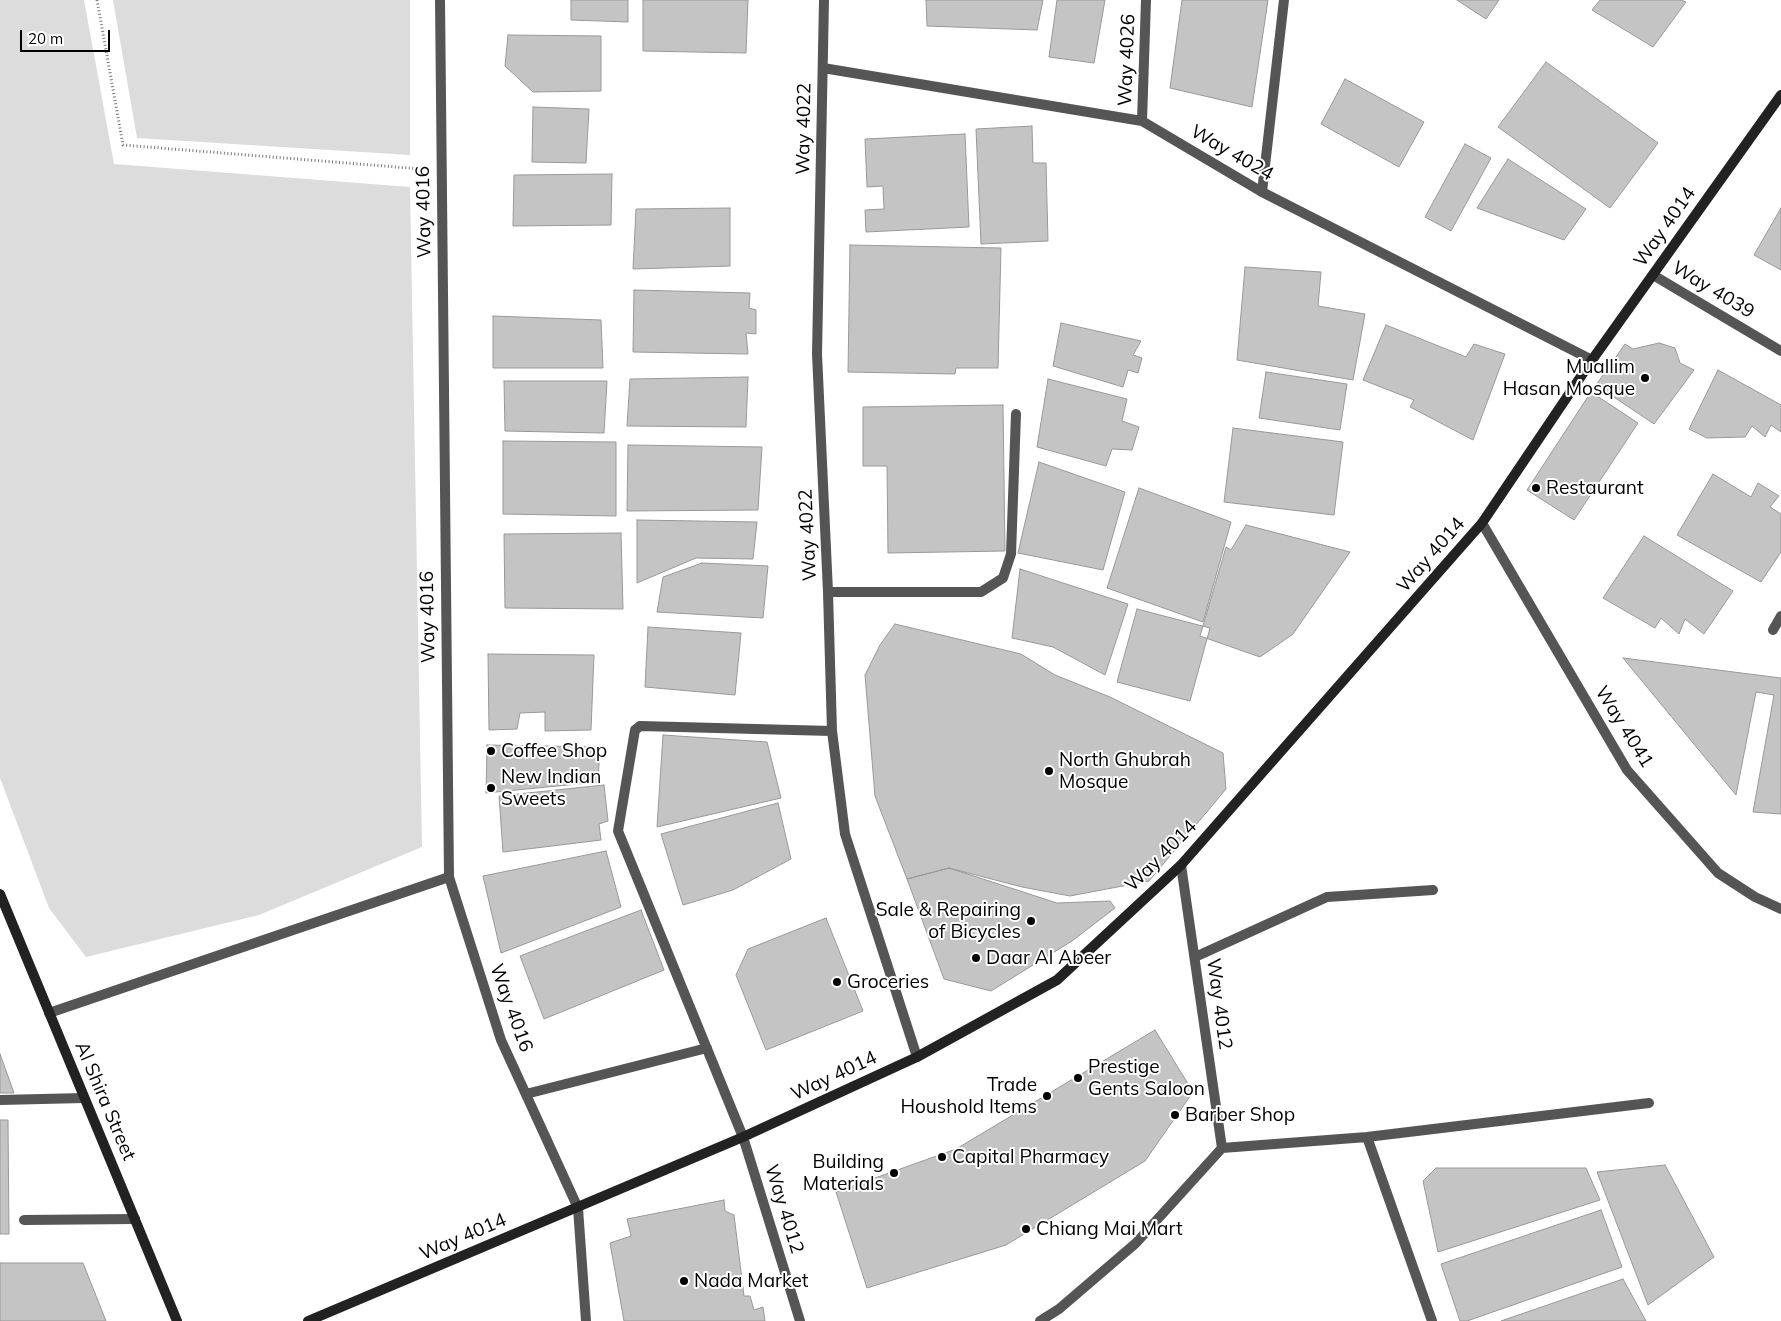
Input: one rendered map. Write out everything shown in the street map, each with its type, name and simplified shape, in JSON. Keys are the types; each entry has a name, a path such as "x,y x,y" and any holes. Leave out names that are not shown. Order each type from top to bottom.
{"street":[{"name":"Way 4016","path":"440,0 449,877 501,1040 578,1208"},
{"name":"Way 4022","path":"824,0 816,354 828,592 832,732 846,834 917,1057"},
{"name":"Way 4026","path":"1142,121 1146,0"},
{"path":"1262,192 1284,0"},
{"name":"Way 4024","path":"823,68 1142,121 1262,192 1592,360"},
{"name":"Way 4014","path":"308,1321 744,1137 917,1057 1057,980 1181,866 1482,523 1592,360 1781,94"},
{"name":"Way 4039","path":"1653,275 1781,351"},
{"path":"828,592 981,592 1003,578 1011,554 1016,414"},
{"name":"Way 4041","path":"1482,523 1627,770 1718,873 1754,897 1781,909"},
{"path":"1773,630 1781,616"},
{"name":"Way 4012","path":"800,1321 744,1137 618,831 635,730 640,726 832,732"},
{"name":"Way 4012","path":"1181,866 1222,1148"},
{"path":"49,1013 449,877"},
{"path":"1195,957 1327,897 1433,890"},
{"name":"Al Shira Street","path":"0,894 177,1321"},
{"path":"526,1094 706,1048"},
{"path":"0,1100 84,1098"},
{"path":"1040,1321 1059,1309 1136,1243 1222,1148 1367,1137 1649,1103"},
{"path":"1367,1137 1432,1321"},
{"path":"578,1208 586,1321"},
{"path":"24,1220 135,1219"}],"path":[{"path":"97,0 122,146 441,170"}],"shaded area":[{"path":"0,0 84,0 114,164 410,187 422,847 259,915 86,957 49,908 0,778"},
{"path":"113,0 410,0 410,155 137,138"}],"building":[{"path":"571,0 628,0 628,22 571,20"},
{"path":"643,0 748,0 746,53 643,51"},
{"path":"926,0 1043,0 1037,30 927,26"},
{"path":"1057,0 1105,0 1094,63 1049,57"},
{"path":"1182,0 1268,0 1252,107 1170,88"},
{"path":"1457,0 1499,0 1486,19"},
{"path":"1600,0 1681,0 1686,2 1653,47 1592,10"},
{"path":"508,35 601,36 601,91 533,92 505,66"},
{"path":"1546,62 1658,143 1610,208 1498,127"},
{"path":"1345,79 1424,122 1399,167 1321,124"},
{"path":"533,107 589,109 586,163 532,162"},
{"path":"1032,126 1033,163 1046,163 1048,241 981,244 976,129"},
{"path":"965,134 969,227 866,232 865,210 884,209 883,186 867,187 865,139"},
{"path":"1465,144 1491,158 1451,231 1425,217"},
{"path":"1508,159 1586,209 1564,240 1477,208"},
{"path":"612,174 611,225 513,226 514,175"},
{"path":"730,208 730,266 633,269 636,209"},
{"path":"1781,208 1781,270 1754,255"},
{"path":"850,245 1001,248 998,368 956,368 955,374 848,372"},
{"path":"1245,267 1321,272 1318,306 1365,314 1353,380 1237,360"},
{"path":"634,290 750,293 749,308 756,310 756,334 746,333 748,354 633,352"},
{"path":"493,316 601,320 603,368 493,368"},
{"path":"1061,323 1141,341 1133,355 1142,358 1138,373 1128,370 1123,387 1053,366"},
{"path":"1386,325 1466,357 1474,344 1505,354 1473,440 1410,407 1414,400 1363,380"},
{"name":"Muallim Hasan Mosque","path":"1659,343 1675,348 1680,363 1694,370 1654,424 1596,385 1625,344 1633,349"},
{"path":"1718,370 1781,405 1781,432 1771,425 1765,437 1752,426 1745,437 1707,438 1689,429"},
{"path":"1266,372 1347,384 1340,430 1259,418"},
{"path":"748,377 746,427 627,426 630,379"},
{"path":"1048,379 1127,399 1122,421 1139,427 1132,450 1112,449 1106,466 1037,447"},
{"path":"504,381 607,381 604,433 505,431"},
{"path":"1591,392 1638,423 1574,520 1527,490"},
{"path":"1003,405 1005,551 888,553 887,466 863,466 863,407"},
{"path":"1233,428 1343,442 1334,515 1224,502"},
{"path":"503,441 616,442 616,516 503,514"},
{"path":"628,445 762,447 758,510 627,511"},
{"path":"1039,462 1125,492 1103,570 1018,553"},
{"path":"1713,474 1751,497 1758,483 1779,496 1770,507 1781,514 1781,552 1761,582 1677,535"},
{"path":"1139,488 1231,522 1203,622 1107,588"},
{"path":"637,520 757,522 753,559 696,558 637,583"},
{"path":"1246,525 1350,552 1293,634 1260,657 1200,636 1226,547 1231,550"},
{"path":"621,533 623,609 505,608 504,534"},
{"path":"1644,536 1733,591 1704,634 1685,619 1679,634 1661,618 1655,628 1603,598"},
{"path":"702,563 768,566 763,618 657,612 663,577"},
{"path":"1020,569 1128,604 1105,675 1053,647 1012,638"},
{"path":"1137,609 1210,628 1190,701 1117,682"},
{"name":"North Ghubrah Mosque","path":"895,624 1021,654 1055,675 1110,697 1223,753 1226,789 1149,881 1070,896 1022,887 949,868 907,879 875,796 865,675 880,645"},
{"path":"648,627 741,633 735,695 645,687"},
{"path":"488,654 594,655 591,730 545,731 545,712 520,713 517,729 489,730"},
{"path":"1623,658 1781,678 1781,814 1753,812 1774,695 1756,692 1736,795"},
{"path":"663,735 767,742 781,798 657,827"},
{"path":"487,745 600,747 598,782 486,793"},
{"path":"604,785 608,821 599,824 601,840 503,852 499,796"},
{"path":"778,803 791,859 733,890 683,905 661,834"},
{"path":"606,851 621,907 501,953 483,876"},
{"path":"949,868 1057,903 1110,901 1115,908 1072,941 991,991 944,979 907,879"},
{"path":"641,910 664,970 544,1019 520,956"},
{"path":"826,918 863,1011 766,1050 736,975 748,949"},
{"path":"1155,1030 1193,1092 1145,1161 1006,1245 867,1288 836,1192 956,1149"},
{"path":"0,1054 14,1093 0,1093"},
{"path":"0,1120 8,1120 9,1234 0,1234"},
{"path":"1665,1165 1714,1257 1648,1305 1597,1172"},
{"path":"1436,1168 1586,1168 1600,1200 1438,1252 1423,1181"},
{"path":"724,1200 725,1211 734,1215 744,1296 750,1296 754,1310 763,1307 765,1321 624,1321 610,1243 631,1236 627,1219"},
{"path":"1601,1210 1622,1267 1467,1321 1460,1321 1441,1264"},
{"path":"0,1263 83,1263 106,1321 0,1321"},
{"path":"1623,1279 1646,1321 1501,1321"}],"place":[{"name":"Muallim Hasan Mosque","path":"1645,378"},
{"name":"Restaurant","path":"1536,488"},
{"name":"Coffee Shop","path":"491,751"},
{"name":"North Ghubrah Mosque","path":"1049,771"},
{"name":"New Indian Sweets","path":"491,788"},
{"name":"Sale & Repairing of Bicycles","path":"1031,921"},
{"name":"Daar Al Abeer","path":"976,958"},
{"name":"Groceries","path":"837,982"},
{"name":"Prestige Gents Saloon","path":"1078,1078"},
{"name":"Trade Houshold Items","path":"1047,1096"},
{"name":"Barber Shop","path":"1175,1115"},
{"name":"Capital Pharmacy","path":"942,1157"},
{"name":"Building Materials","path":"894,1173"},
{"name":"Chiang Mai Mart","path":"1026,1229"},
{"name":"Nada Market","path":"684,1281"}]}
